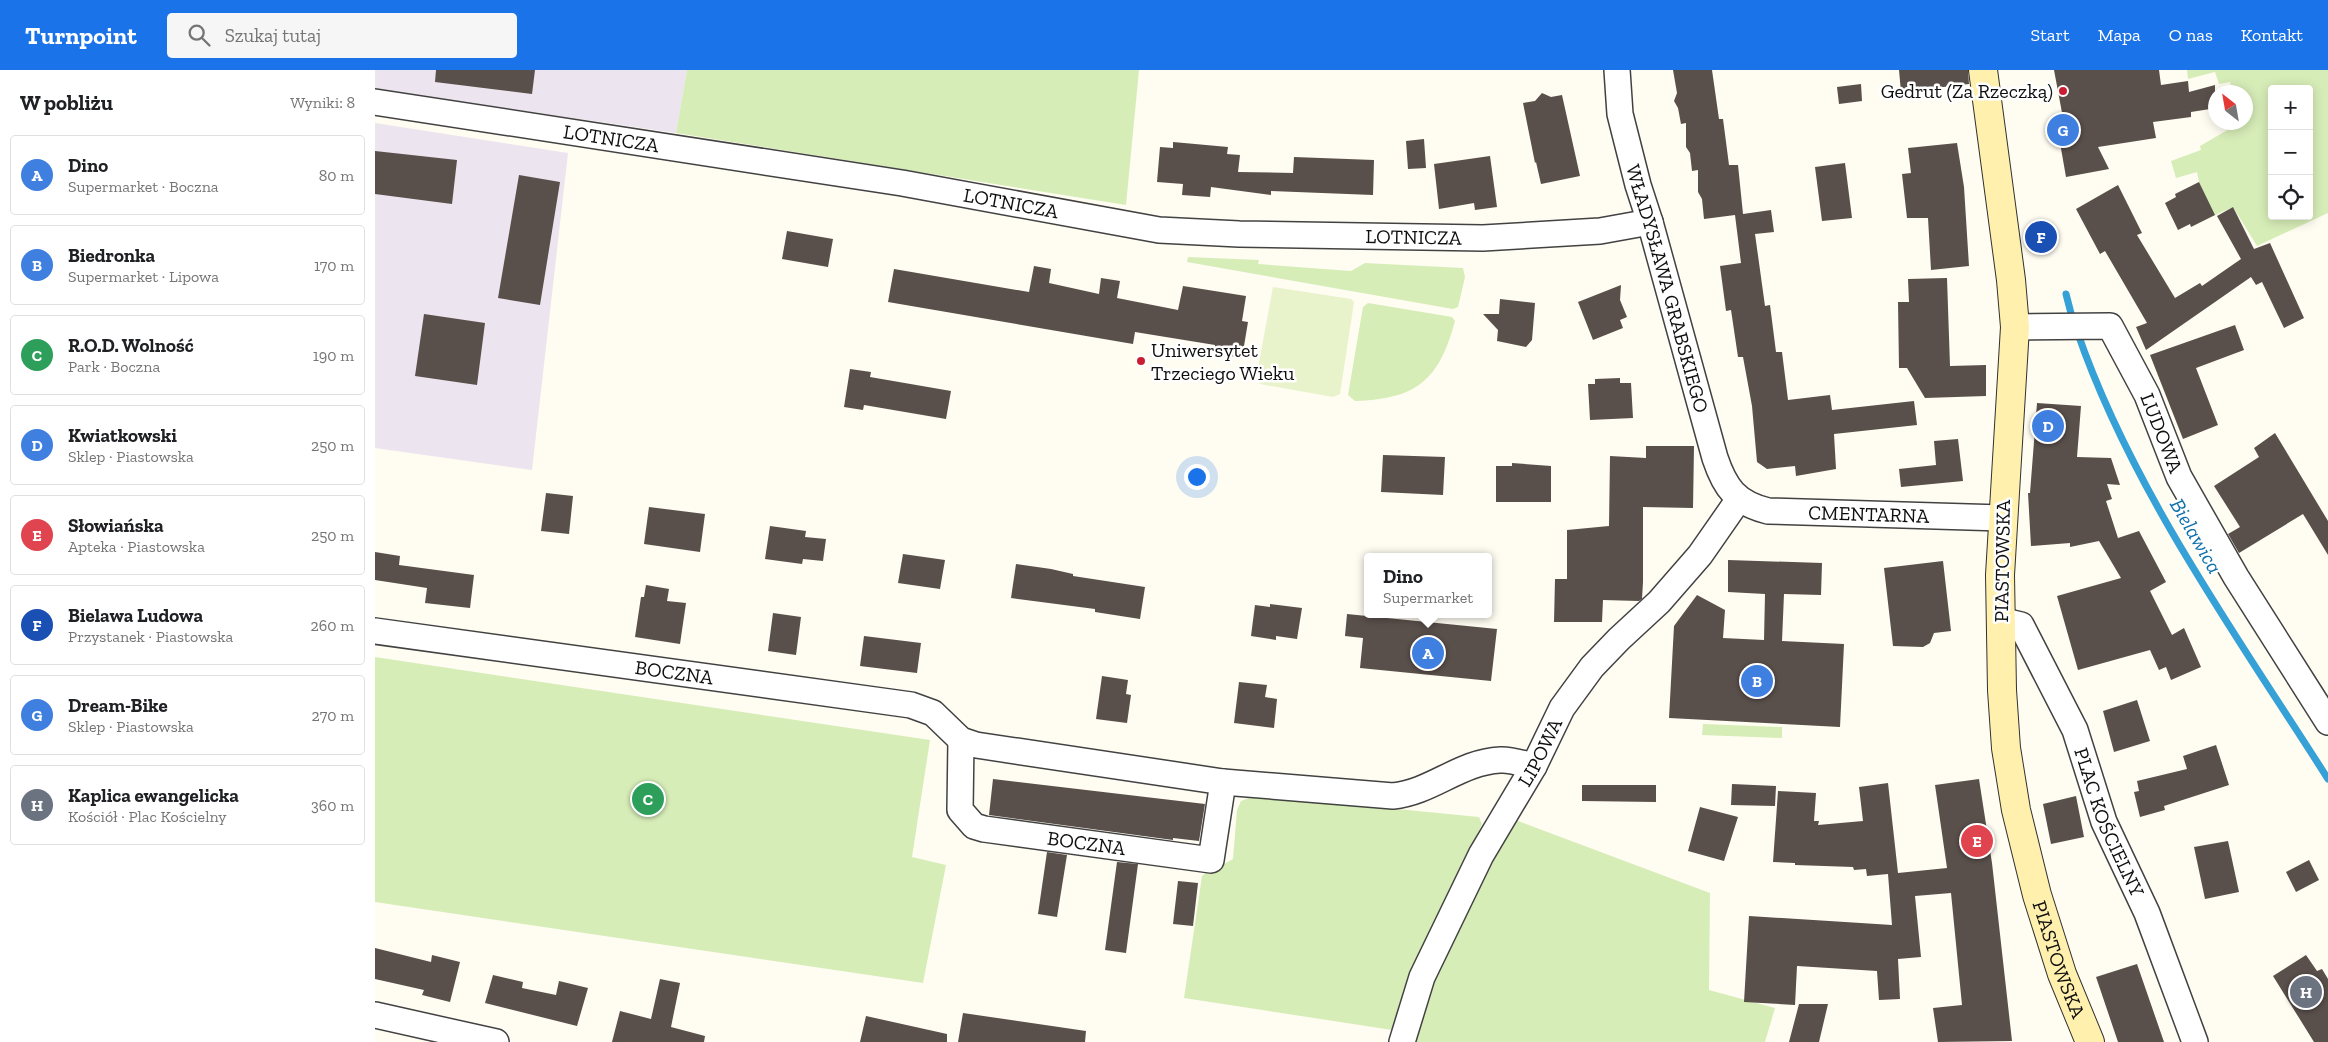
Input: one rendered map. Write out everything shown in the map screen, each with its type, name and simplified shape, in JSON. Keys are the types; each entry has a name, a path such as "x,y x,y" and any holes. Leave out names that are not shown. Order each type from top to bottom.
{"main road":[{"name":"PIASTOWSKA","path":"1983,70 2010,271 2015,327 2002,518 2000,620 2004,729 2018,818 2052,942 2089,1042"}],"street":[{"name":"WŁADYSŁAWA GRABSKIEGO","path":"1617,70 1620,114 1638,185 1650,222 1715,458 1721,475 1730,491 1739,499"},
{"name":"LOTNICZA","path":"375,102 902,183 1159,230 1239,234 1483,238 1600,231 1650,222"},
{"name":"LUDOWA","path":"2015,327 2057,326 2085,328 2110,326 2147,396 2179,477 2236,577 2328,722"},
{"name":"CMENTARNA","path":"1739,499 1754,507 1768,511 2002,518"},
{"name":"LIPOWA","path":"1402,1042 1422,977 1481,855 1534,766 1562,708 1592,667 1619,638 1659,602 1700,555 1739,499"},
{"name":"PLAC KOŚCIELNY","path":"2000,620 2021,625 2075,730 2104,822 2147,913 2195,1042"},
{"name":"BOCZNA","path":"375,632 911,705 933,713 961,740 991,748 1223,782 1393,796 1419,792 1477,763 1502,759 1534,766"},
{"name":"BOCZNA","path":"961,740 960,810 974,826 984,829 1211,860 1223,782"},
{"path":"375,1015 496,1042"}],"shaded area":[{"path":"375,70 687,70 676,133 375,89"},
{"path":"375,123 568,153 532,470 375,448"}],"green space":[{"path":"687,70 1139,70 1126,205 676,133"},
{"path":"2187,70 2328,70 2328,213 2313,220 2313,85 2268,85 2268,220 2313,220 2257,246 2233,207 2200,222 2192,207 2207,199 2199,182 2197,172 2176,178 2171,161 2201,150 2200,146 2228,130 2253,130 2253,85 2231,85 2230,82 2219,84 2215,72 2188,79"},
{"path":"1188,257 1259,260 1258,264 1351,271 1365,263 1463,268 1465,277 1458,307 1453,309 1187,262"},
{"path":"1273,287 1351,299 1354,302 1340,394 1333,397 1260,384 1256,379"},
{"path":"1368,303 1452,317 1455,321 1449,342 1441,359 1422,383 1409,391 1394,396 1355,401 1348,395 1363,307"},
{"path":"375,657 930,740 912,857 946,865 923,983 375,902"},
{"path":"1703,724 1782,727 1782,738 1702,735"},
{"path":"1256,795 1479,817 1482,824 1392,1030 1184,998 1202,876 1233,859 1237,810 1241,801"},
{"path":"1513,819 1710,893 1709,990 1775,1008 1765,1042 1414,1042 1430,989"}],"building":[{"path":"436,70 535,70 532,94 435,82"},
{"path":"1673,70 1712,70 1719,119 1723,119 1729,165 1738,165 1743,214 1771,210 1774,232 1755,234 1765,306 1770,305 1776,352 1782,352 1788,400 1830,395 1832,410 1914,401 1917,425 1834,434 1836,469 1796,476 1795,466 1767,469 1757,462 1752,406 1743,357 1738,357 1731,310 1726,311 1720,266 1741,263 1735,215 1704,219 1702,199 1698,192 1698,170 1692,171 1690,153 1686,147 1686,123 1681,124 1678,108 1674,101 1677,93"},
{"path":"1899,70 1968,70 1969,84 1901,92"},
{"path":"2054,70 2159,70 2161,85 2188,81 2189,92 2208,87 2208,109 2191,112 2191,117 2153,122 2156,138 2098,147 2109,169 2066,177 2056,120 2063,118"},
{"path":"1861,84 1862,101 1839,104 1837,87"},
{"path":"1542,93 1551,97 1562,95 1580,176 1541,184 1523,103 1535,101"},
{"path":"1424,139 1426,168 1408,169 1406,141"},
{"path":"1173,142 1228,147 1227,154 1240,155 1238,172 1293,173 1294,157 1374,160 1373,195 1271,191 1271,195 1211,187 1210,197 1182,195 1183,184 1157,182 1160,147 1173,148"},
{"path":"1957,143 1964,187 1969,266 1931,270 1928,218 1907,218 1902,174 1911,173 1908,148"},
{"path":"375,151 457,160 452,204 375,194"},
{"path":"1490,156 1497,207 1475,210 1474,203 1439,209 1434,164"},
{"path":"1845,163 1852,218 1822,221 1815,167"},
{"path":"519,175 560,182 540,305 498,298"},
{"path":"2199,182 2215,215 2191,227 2190,224 2178,230 2165,203 2176,197 2175,194"},
{"path":"2118,185 2142,233 2137,235 2175,298 2200,283 2202,286 2241,259 2217,216 2233,207 2254,249 2270,243 2304,318 2284,328 2262,282 2256,285 2251,277 2146,350 2136,327 2147,323 2105,251 2100,254 2076,209"},
{"path":"787,231 833,239 828,267 782,259"},
{"path":"1034,266 1051,269 1049,283 1099,294 1101,278 1120,281 1117,298 1178,310 1183,286 1246,296 1242,321 1248,322 1242,358 1214,353 1215,345 1135,332 1133,344 888,302 894,269 1029,292"},
{"path":"1947,278 1950,366 1986,365 1986,396 1925,398 1907,368 1899,368 1898,302 1909,302 1908,279"},
{"path":"1621,285 1620,300 1627,317 1620,320 1623,328 1593,340 1578,302"},
{"path":"1500,299 1535,303 1532,340 1526,347 1497,341 1498,330 1483,314 1499,314"},
{"path":"424,314 485,323 477,385 415,376"},
{"path":"2235,325 2244,350 2196,368 2218,425 2183,439 2150,355"},
{"path":"850,369 871,372 870,377 951,391 946,419 864,405 863,410 844,407"},
{"path":"1620,378 1620,383 1631,383 1633,418 1590,420 1588,384 1595,384 1595,379"},
{"path":"2037,403 2081,406 2077,457 2111,458 2120,485 2107,484 2112,499 2106,501 2118,538 2139,531 2166,582 2150,591 2172,635 2184,628 2201,667 2171,680 2166,667 2159,670 2150,650 2078,670 2057,596 2121,578 2099,541 2070,547 2070,543 2031,546 2028,493 2030,493"},
{"path":"2275,433 2328,521 2328,555 2303,514 2239,553 2228,534 2240,527 2214,486 2259,457 2254,448"},
{"path":"1958,439 1963,481 1901,487 1899,469 1936,465 1934,441"},
{"path":"1646,446 1694,446 1693,508 1643,507 1642,599 1639,601 1603,600 1602,622 1554,622 1555,579 1567,579 1567,530 1609,526 1610,456 1646,458"},
{"path":"1383,455 1445,457 1443,495 1381,492"},
{"path":"1512,463 1551,466 1551,502 1496,502 1496,466 1512,466"},
{"path":"546,493 573,496 569,534 541,531"},
{"path":"649,507 705,514 700,552 644,544"},
{"path":"770,526 806,531 805,537 826,539 823,561 803,559 802,564 765,559"},
{"path":"375,552 400,556 399,565 474,575 470,608 425,603 427,588 375,580"},
{"path":"903,554 945,560 940,589 898,583"},
{"path":"1728,560 1822,563 1821,595 1784,594 1782,641 1844,644 1840,727 1669,718 1674,626 1697,595 1725,610 1723,638 1764,640 1765,594 1728,592"},
{"path":"1943,561 1951,631 1934,633 1930,643 1923,647 1893,646 1884,568"},
{"path":"1016,564 1051,569 1073,574 1073,576 1145,587 1140,619 1095,612 1095,609 1011,598"},
{"path":"646,585 669,589 667,601 686,603 680,644 635,637 641,597 644,597"},
{"path":"1270,604 1302,608 1297,639 1276,636 1276,640 1251,636 1255,605 1270,607"},
{"path":"773,613 801,617 796,655 768,651"},
{"path":"1347,614 1364,616 1364,618 1387,618 1497,629 1491,681 1360,668 1363,638 1345,636"},
{"path":"864,636 921,643 917,673 860,666"},
{"path":"1102,676 1128,680 1126,694 1131,695 1127,723 1096,719"},
{"path":"1239,682 1267,685 1265,697 1277,699 1274,728 1234,723"},
{"path":"2137,700 2150,741 2114,752 2103,711"},
{"path":"2216,745 2229,785 2164,806 2165,810 2140,817 2134,792 2139,791 2137,781 2187,769 2183,756"},
{"path":"993,779 1205,804 1199,841 1173,838 1173,840 989,815"},
{"path":"1979,779 1992,863 2012,1041 1938,1042 1933,1008 1962,1005 1951,893 1915,896 1921,957 1898,959 1900,999 1879,1000 1877,971 1797,966 1795,1005 1744,1002 1749,916 1892,925 1888,874 1867,876 1866,869 1854,870 1853,867 1795,865 1795,863 1773,862 1778,791 1816,793 1814,821 1819,821 1818,825 1863,821 1859,787 1888,783 1898,873 1947,868 1935,785"},
{"path":"1732,784 1776,786 1775,806 1731,805"},
{"path":"1582,785 1656,785 1656,802 1582,801"},
{"path":"2076,796 2084,837 2051,844 2043,804"},
{"path":"1700,807 1738,817 1724,861 1688,851"},
{"path":"2228,841 2239,892 2205,899 2194,847"},
{"path":"1047,852 1067,855 1057,917 1038,914"},
{"path":"2309,860 2319,880 2296,892 2286,872"},
{"path":"1117,862 1138,864 1126,953 1105,950"},
{"path":"1178,881 1198,883 1193,926 1173,924"},
{"path":"375,948 431,962 432,955 460,962 450,1002 422,995 424,990 375,979"},
{"path":"2306,955 2317,971 2322,969 2328,979 2328,1042 2314,1042 2273,976"},
{"path":"2137,964 2164,1042 2118,1042 2096,977"},
{"path":"493,975 523,982 522,988 556,995 559,981 588,988 577,1026 485,1003"},
{"path":"660,979 680,983 671,1027 705,1036 704,1042 612,1042 620,1011 651,1019"},
{"path":"1799,1004 1828,1004 1819,1042 1789,1042"},
{"path":"963,1013 1086,1031 1085,1042 958,1042"},
{"path":"866,1016 947,1034 947,1042 860,1042"}],"waterway":[{"name":"Bielawica","path":"2066,294 2073,321"},
{"name":"Bielawica","path":"2077,331 2100,390 2126,448 2157,505 2189,562 2328,779"}],"place":[{"name":"Gedrut (Za Rzeczką)","path":"2063,91"},
{"name":"Dream-Bike","path":"2063,130"},
{"name":"Bielawa Ludowa","path":"2041,237"},
{"name":"Uniwersytet Trzeciego Wieku","path":"1141,361"},
{"name":"Kwiatkowski","path":"2048,426"},
{"name":"Dino","path":"1428,653"},
{"name":"Biedronka","path":"1757,681"},
{"name":"R.O.D. Wolność","path":"648,799"},
{"name":"Słowiańska","path":"1977,841"},
{"name":"Kaplica ewangelicka","path":"2306,992"}]}
